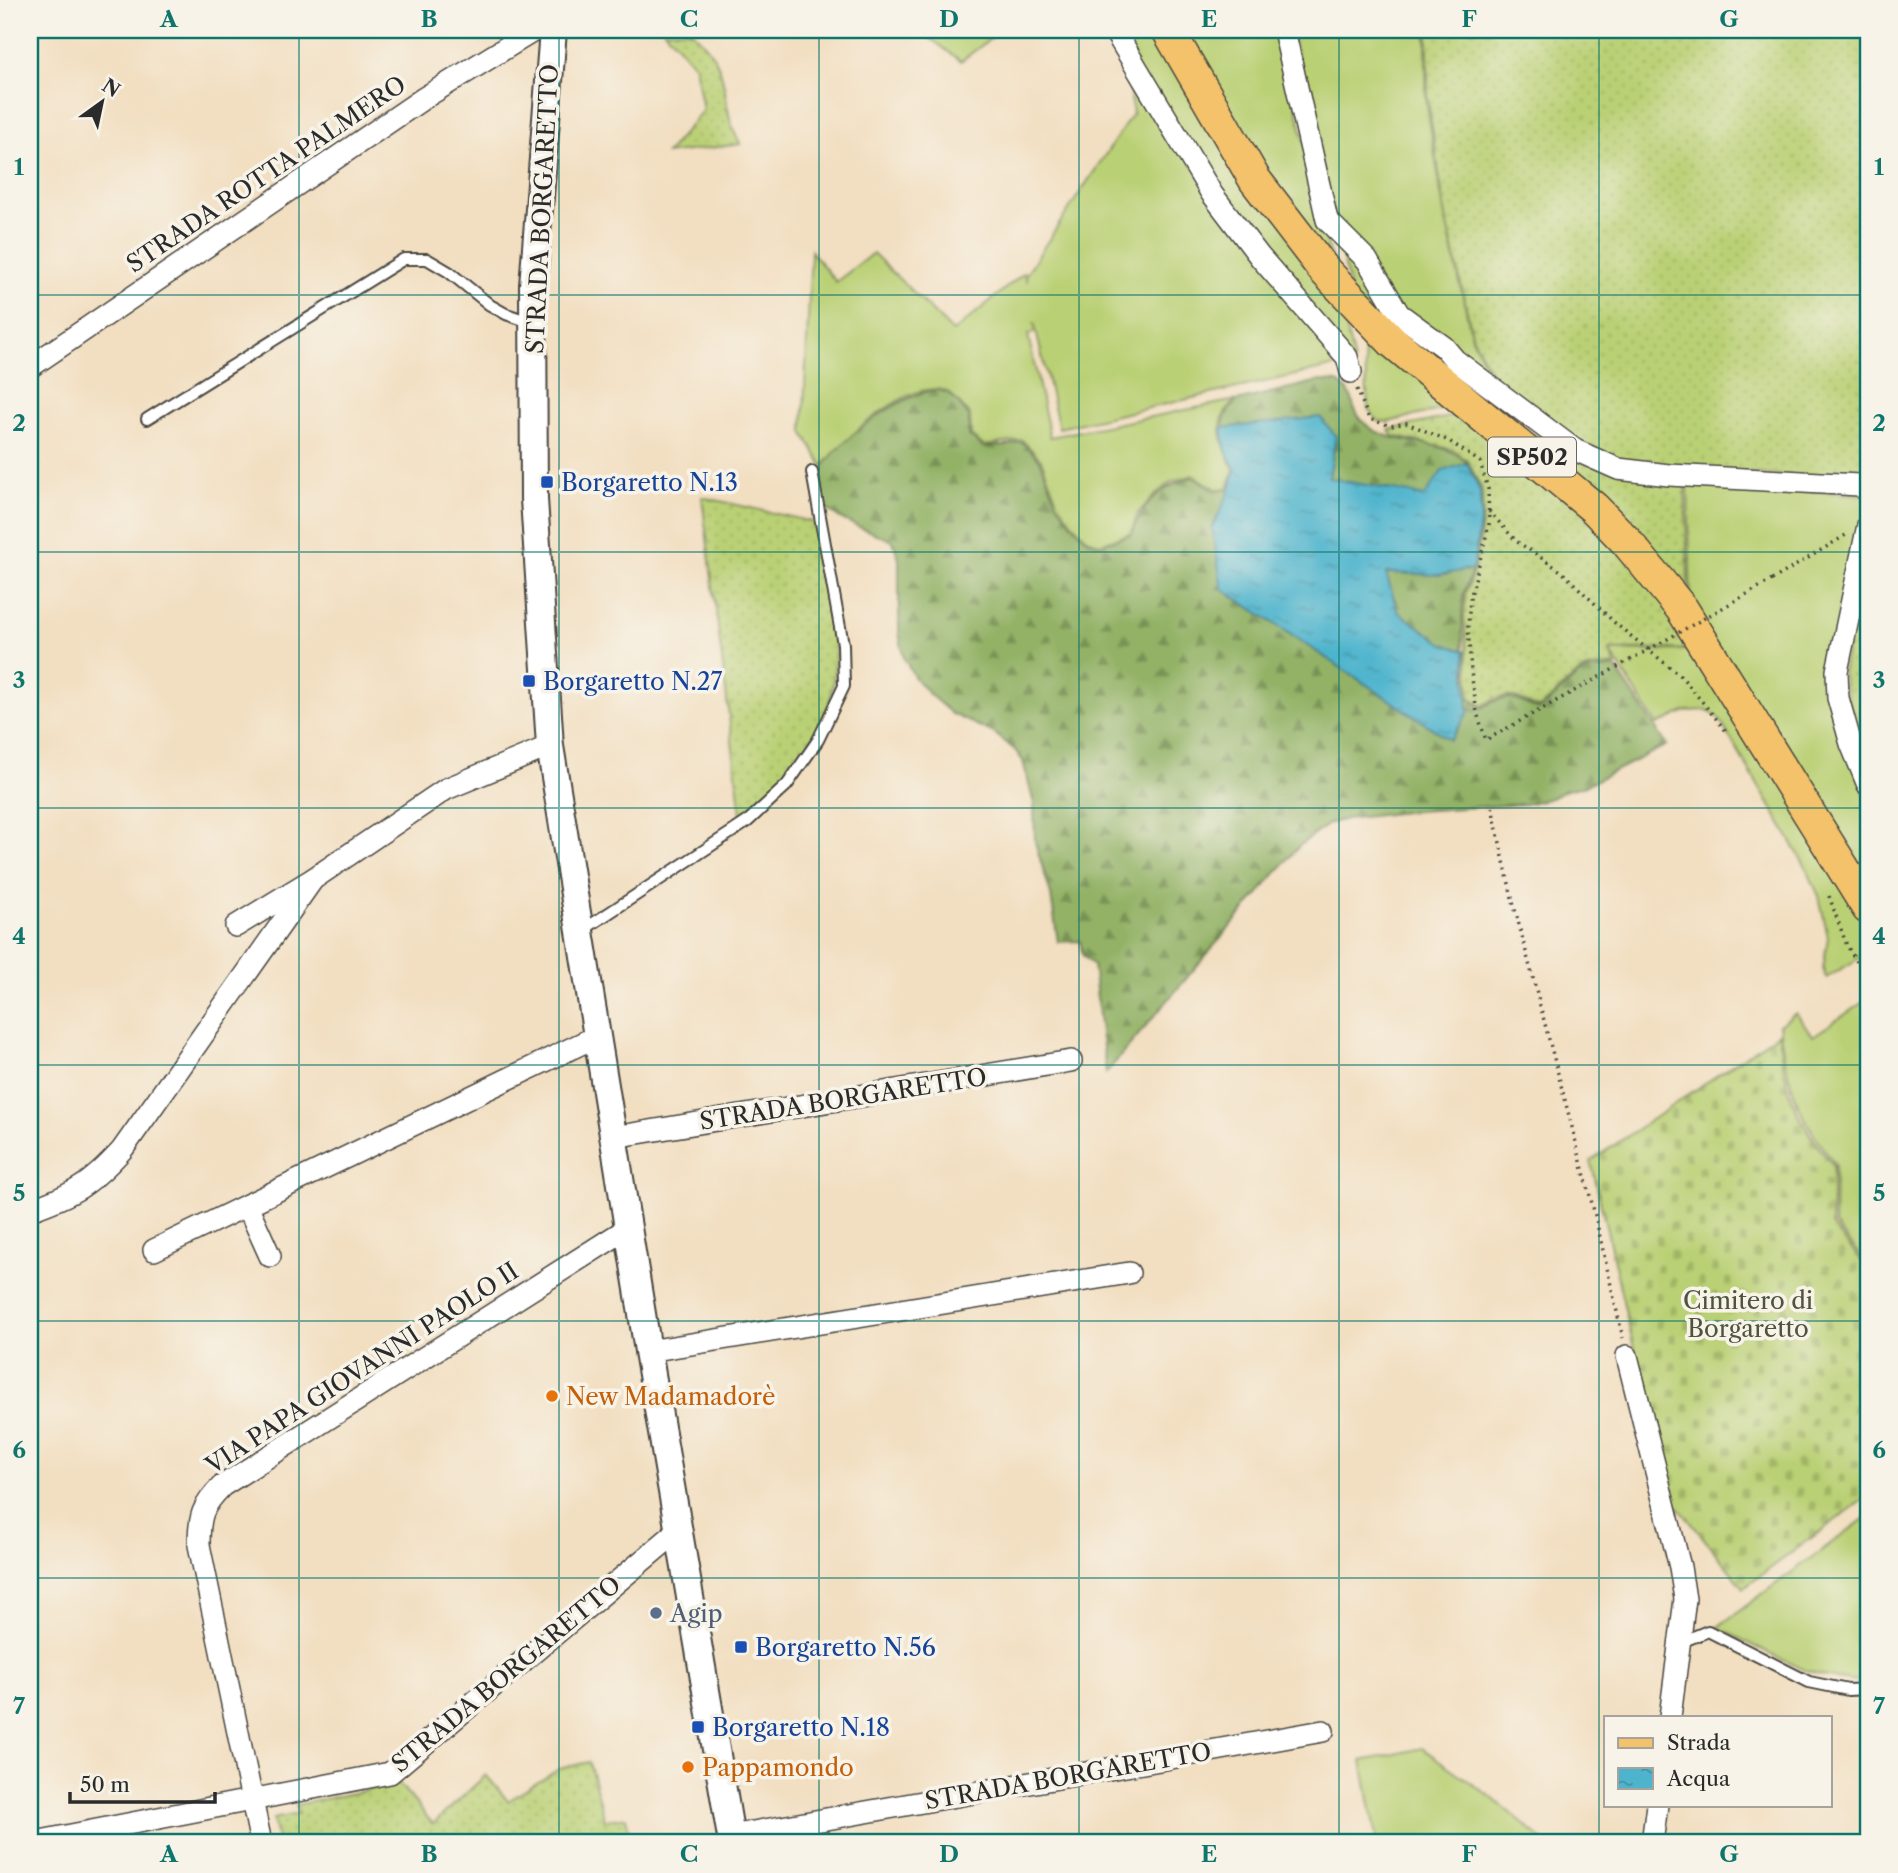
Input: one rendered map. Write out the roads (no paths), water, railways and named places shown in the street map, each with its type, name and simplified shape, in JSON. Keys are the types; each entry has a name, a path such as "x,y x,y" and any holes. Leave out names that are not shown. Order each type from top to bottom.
{"main road":[{"name":"SP502","path":"1168,30 1255,180 1325,271 1393,342 1594,508 1658,577 1682,608 1868,908"}],"street":[{"name":"STRADA ROTTA PALMERO","path":"30,367 424,98 535,30"},
{"name":"STRADA BORGARETTO","path":"553,30 533,286 534,499 550,746 731,1840 1323,1731"},
{"path":"1114,30 1212,194 1260,257 1348,357 1351,372"},
{"path":"1284,30 1327,220 1367,260 1399,314 1444,347 1455,360 1575,450 1618,469 1670,475 1860,485 1868,491"},
{"path":"1868,525 1837,671 1841,709 1851,744 1868,785"},
{"path":"236,926 446,789 550,746"},
{"path":"30,1210 77,1191 99,1176 122,1150 313,878"},
{"path":"154,1250 597,1036"},
{"name":"STRADA BORGARETTO","path":"614,1137 1071,1061"},
{"path":"247,1205 270,1256"},
{"name":"VIA PAPA GIOVANNI PAOLO II","path":"261,1843 199,1545 202,1511 222,1486 628,1228"},
{"path":"648,1351 1129,1273"},
{"path":"1628,1356 1680,1567 1685,1599 1670,1716"},
{"name":"STRADA BORGARETTO","path":"30,1843 390,1773 680,1529"},
{"path":"1652,1843 1657,1806"}],"lane":[{"path":"147,419 404,259 427,259 449,272 490,306 533,323"},
{"path":"580,932 747,822 786,785 818,740 844,686 843,644 812,472"},
{"path":"1681,1642 1708,1631 1809,1682 1848,1690 1868,1689"}],"water":[{"path":"1320,417 1336,436 1329,478 1425,496 1442,471 1467,463 1480,491 1481,516 1473,569 1439,575 1386,573 1398,612 1444,644 1465,651 1468,713 1450,740 1222,589 1212,528 1230,490 1235,469 1226,451 1222,428"}],"place":[{"name":"Borgaretto N.13","path":"547,482"},
{"name":"Borgaretto N.27","path":"529,681"},
{"name":"New Madamadorè","path":"552,1396"},
{"name":"Agip","path":"656,1613"},
{"name":"Borgaretto N.56","path":"741,1647"},
{"name":"Borgaretto N.18","path":"698,1727"},
{"name":"Pappamondo","path":"688,1767"}],"park label":[{"name":"Cimitero di Borgaretto","path":"1748,1314"}]}
